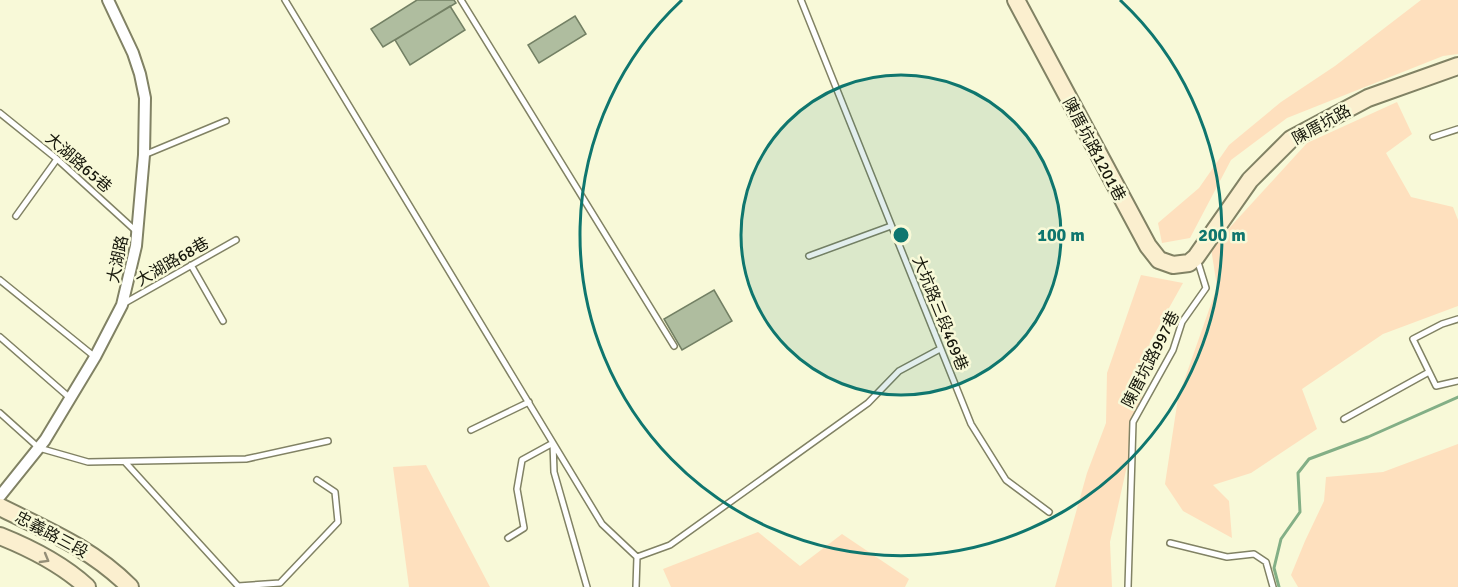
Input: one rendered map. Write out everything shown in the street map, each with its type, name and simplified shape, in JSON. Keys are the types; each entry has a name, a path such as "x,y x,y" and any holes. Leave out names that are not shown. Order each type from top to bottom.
{"street":[{"name":"大湖路","path":"2,489 39,447 95,357 122,305 136,246 144,155 145,98 133,53 108,0"},
{"name":"陳厝坑路1201巷","path":"1016,0 1148,246 1159,260 1173,265 1189,263 1196,257"},
{"name":"陳厝坑路","path":"1196,257 1250,180 1291,139 1368,98 1458,66"},
{"name":"忠義路三段","path":"0,507 82,547 129,587"},
{"name":"忠義路三段","path":"0,536 40,555 76,577 87,587"}],"lane":[{"path":"285,0 602,524 637,557 636,587"},
{"path":"461,0 674,346"},
{"name":"大坑路三段469巷","path":"801,0 971,424 1006,480 1049,512"},
{"name":"大湖路65巷","path":"0,113 57,159 138,233"},
{"path":"144,155 226,121"},
{"path":"1433,137 1458,129"},
{"path":"16,216 57,159"},
{"path":"809,256 891,226"},
{"name":"大湖路68巷","path":"122,305 236,240"},
{"name":"陳厝坑路997巷","path":"1128,587 1133,422 1173,350 1182,322 1206,288 1196,257"},
{"path":"191,266 223,321"},
{"path":"0,280 95,357"},
{"path":"1458,319 1442,324 1413,339 1436,386 1458,381"},
{"path":"0,337 70,398"},
{"path":"637,557 670,545 868,403 899,371 940,349"},
{"path":"1344,419 1429,372"},
{"path":"471,430 529,402"},
{"path":"0,413 39,447 88,462 246,459 328,441"},
{"path":"508,538 524,528 517,489 522,460 553,443"},
{"path":"553,443 554,472 587,587"},
{"path":"125,462 238,586 282,585 338,522 335,492 317,480"},
{"path":"1170,543 1227,557 1254,554 1266,562 1273,587"}],"shaded area":[{"path":"1421,0 1458,0 1458,54 1443,56 1287,118 1231,160 1190,238 1162,243 1158,223 1199,188 1229,145 1281,102 1335,66"},
{"path":"1397,102 1412,134 1386,153 1411,197 1453,207 1458,220 1458,306 1383,334 1302,389 1317,429 1251,473 1213,485 1229,501 1232,538 1183,511 1165,484 1178,398 1217,287 1211,248 1307,143"},
{"path":"1141,275 1183,283 1150,342 1139,412 1110,542 1112,587 1055,587 1087,473 1106,423 1107,373"},
{"path":"1458,444 1458,587 1298,587 1291,575 1324,501 1326,477 1383,472"},
{"path":"426,465 490,587 409,587 393,467"},
{"path":"758,532 800,566 842,534 909,579 905,587 671,587 663,569"}],"building":[{"path":"417,0 454,0 456,3 383,47 371,29"},
{"path":"450,6 465,30 410,65 395,40"},
{"path":"575,16 586,34 539,63 528,45"},
{"path":"714,290 732,321 682,350 664,319"}],"waterway":[{"path":"1279,587 1274,568 1281,539 1300,512 1298,473 1309,459 1368,437 1458,397"}]}
